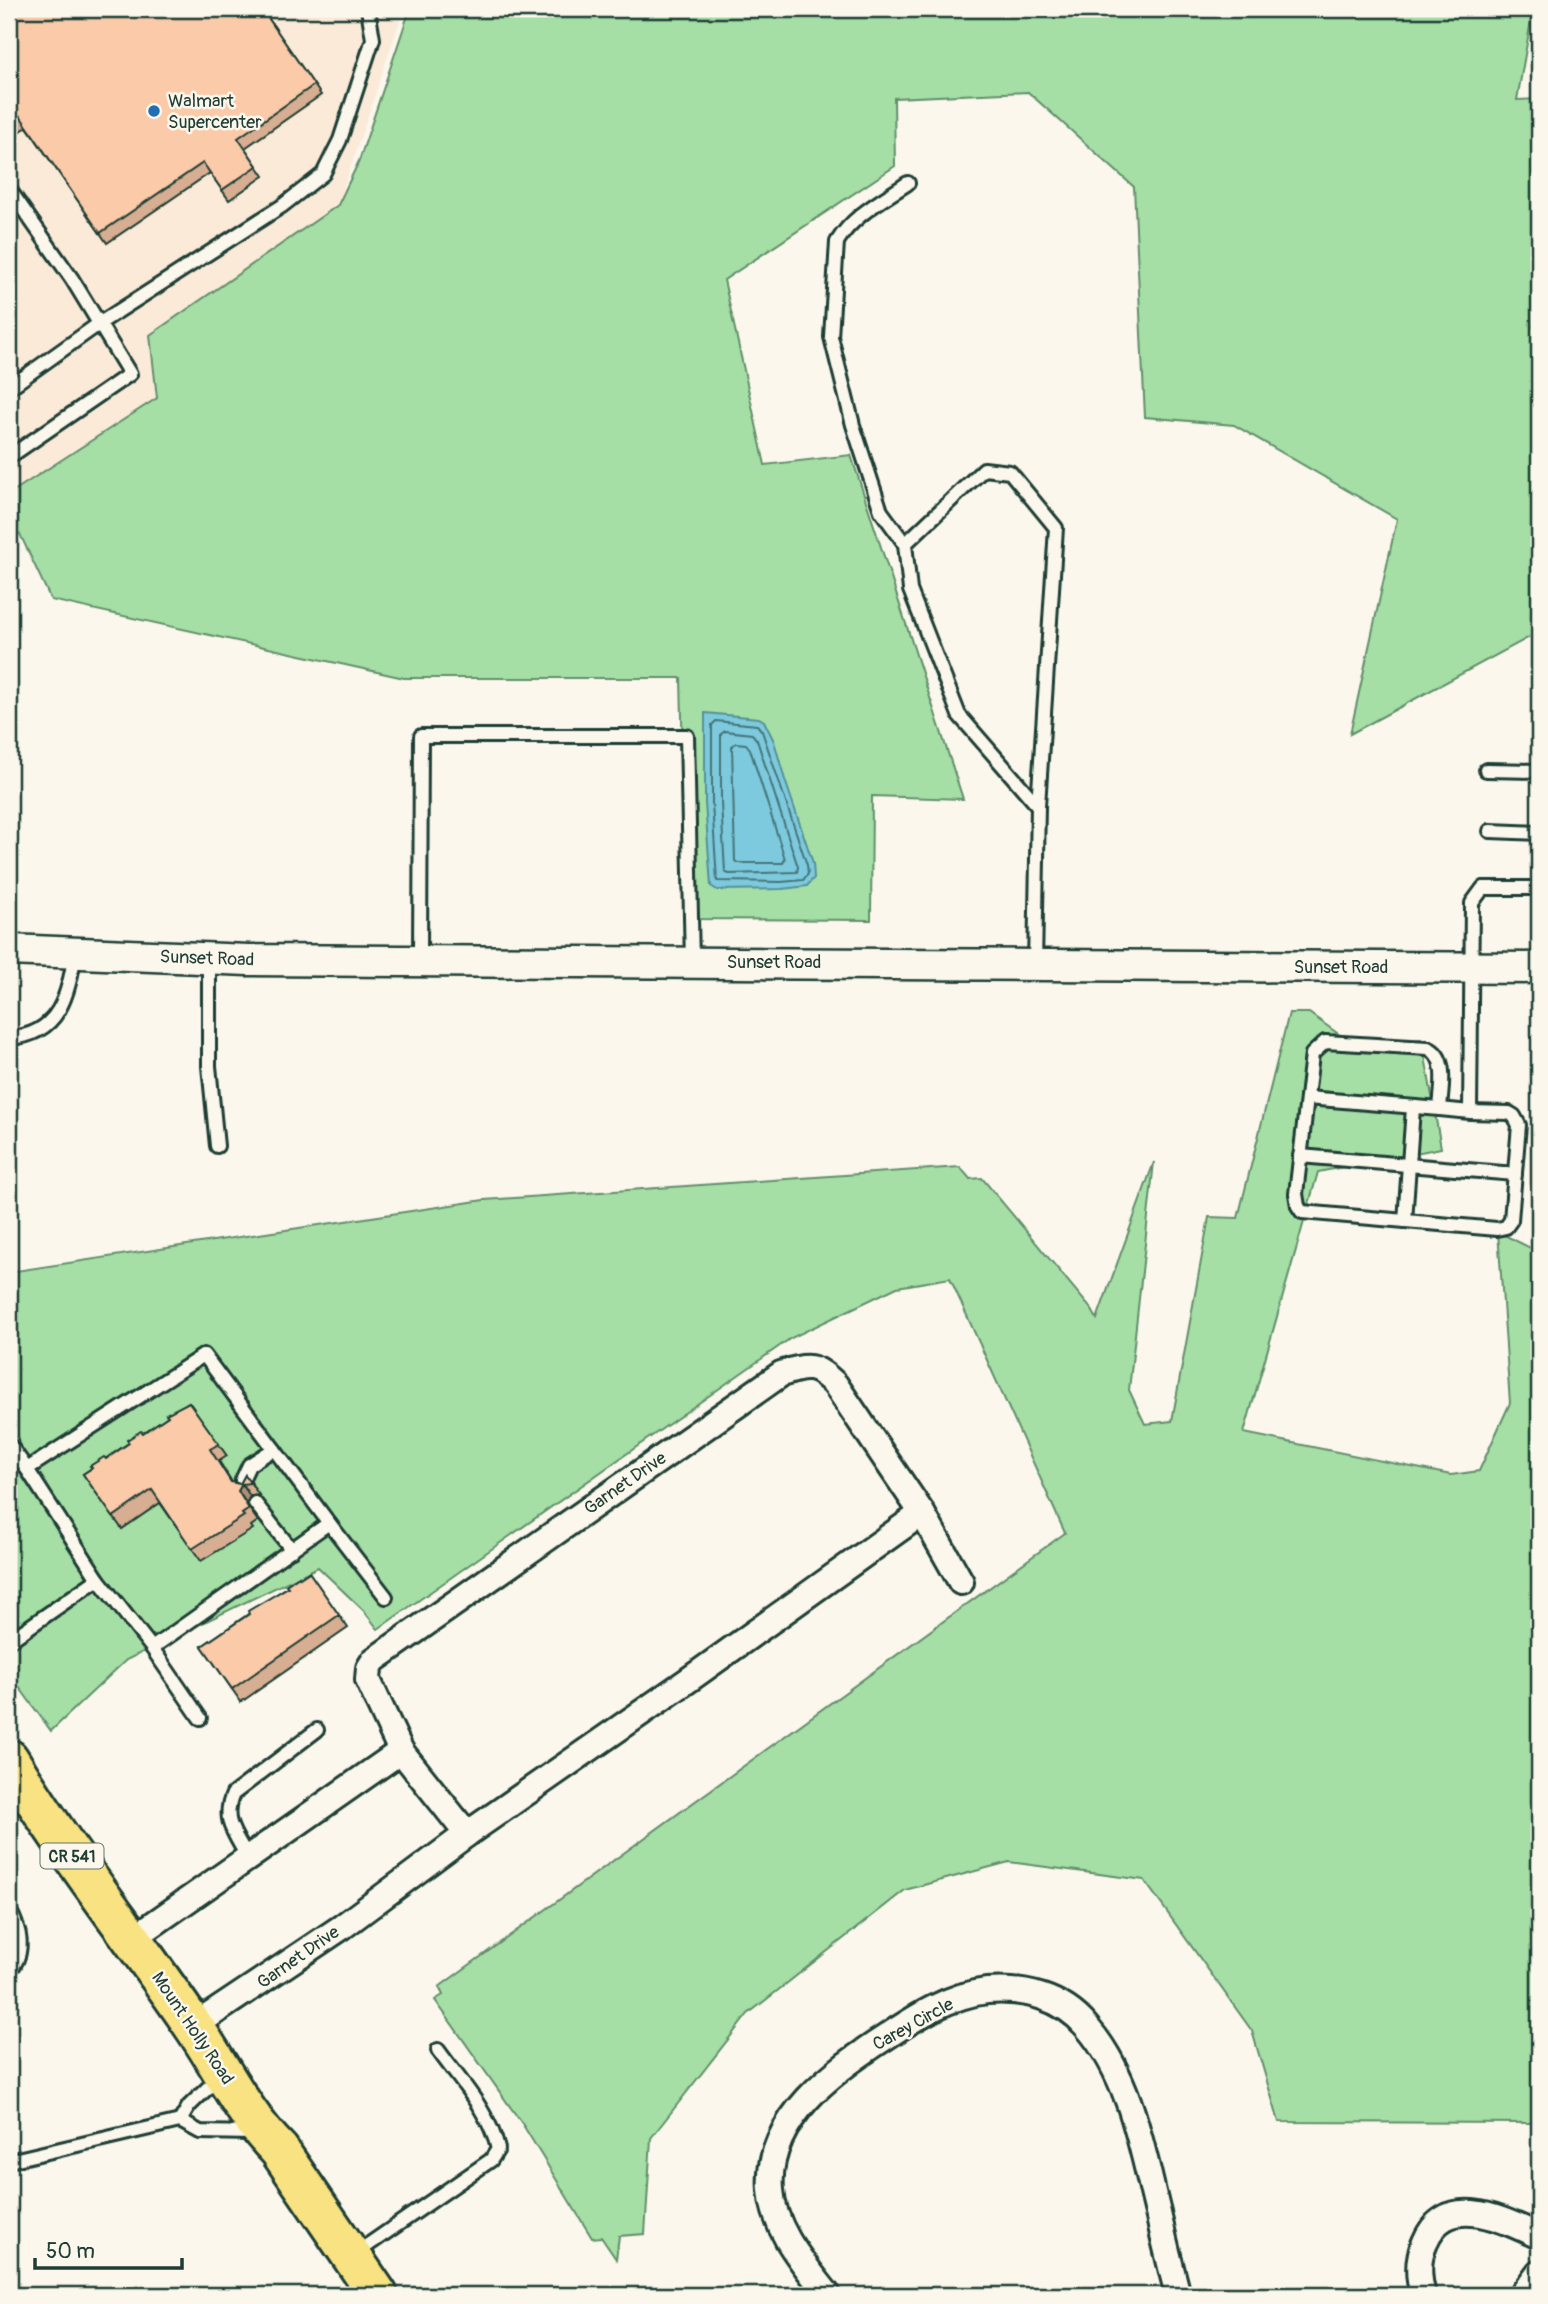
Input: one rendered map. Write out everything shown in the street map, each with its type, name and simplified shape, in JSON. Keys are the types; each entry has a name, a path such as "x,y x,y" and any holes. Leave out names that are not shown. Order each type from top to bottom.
{"highway":[{"name":"Mount Holly Road","path":"9,1759 37,1806 194,2026 262,2133 279,2150 378,2295"}],"street":[{"name":"Sunset Road","path":"9,950 209,958 1539,968"},
{"name":"Garnet Drive","path":"467,1834 401,1751 368,1680 369,1668 374,1660 781,1374 805,1366 816,1369 835,1384 922,1513 961,1582"},
{"name":"Garnet Drive","path":"194,2026 342,1927 467,1834 922,1513"},
{"path":"132,1939 401,1751"},
{"name":"Carey Circle","path":"828,2295 795,2252 779,2223 774,2206 771,2174 787,2128 806,2101 829,2077 908,2022 964,1996 986,1991 1008,1991 1030,1992 1069,2009 1086,2025 1111,2063 1136,2126 1178,2295"},
{"path":"1423,2295 1419,2271 1423,2246 1438,2222 1449,2215 1462,2213 1488,2216 1539,2236"},
{"path":"1522,2295 1539,2272"}],"lane":[{"path":"9,388 100,323 282,206 323,174 340,140 373,39 369,9"},
{"path":"908,183 858,217 837,242 831,337 853,425 881,511 905,544 909,590 960,716 1038,806"},
{"path":"9,189 100,323 130,374 9,457"},
{"path":"905,544 984,469 1010,472 1056,528 1038,806 1035,964"},
{"path":"420,960 421,736 687,736 692,962"},
{"path":"1486,770 1539,771"},
{"path":"1490,831 1539,832"},
{"path":"1469,1112 1472,903 1483,888 1539,888"},
{"path":"9,1038 24,1037 44,1027 60,1011 70,984 75,953"},
{"path":"209,958 209,1066 217,1146"},
{"path":"1307,1098 1413,1108 1509,1113 1514,1116 1519,1125 1511,1220 1506,1227 1497,1229 1302,1212 1298,1206 1296,1194 1312,1054 1325,1042 1428,1048 1436,1051 1441,1059 1440,1109"},
{"path":"1405,1221 1413,1108"},
{"path":"1300,1156 1515,1174"},
{"path":"27,1469 204,1355 386,1597"},
{"path":"9,1444 98,1578 152,1648 200,1718"},
{"path":"245,1488 242,1480 249,1465 274,1449"},
{"path":"255,1503 292,1549"},
{"path":"152,1648 329,1523"},
{"path":"9,1640 98,1578"},
{"path":"248,1858 228,1819 228,1806 233,1794 317,1730"},
{"path":"9,1909 19,1938 20,1955 14,1965 9,1967"},
{"path":"352,2256 491,2160 498,2149 484,2113 438,2050"},
{"path":"180,2121 189,2106 224,2073"},
{"path":"9,2161 180,2121 200,2132 262,2133"}],"shaded area":[{"path":"9,9 403,11 338,205 150,335 157,397 9,494"}],"green space":[{"path":"410,9 1533,9 1517,100 1539,99 1539,235 1533,328 1539,331 1539,632 1350,734 1397,519 1234,425 1145,417 1134,187 1028,92 894,98 895,166 724,280 765,465 851,455 963,799 872,796 871,920 687,919 681,678 404,678 51,600 20,534 9,531 9,494 157,398 150,335 338,205 359,161"},
{"path":"1289,1013 1309,1013 1354,1045 1422,1039 1441,1148 1318,1172 1244,1433 1451,1475 1479,1471 1510,1403 1498,1232 1539,1252 1539,2123 1279,2122 1252,2031 1144,1880 1009,1862 905,1890 748,2014 651,2138 645,2234 619,2236 616,2259 601,2237 592,2238 523,2125 435,2000 443,1995 439,1987 1065,1533 950,1278 897,1287 791,1338 378,1629 363,1610 318,1567 126,1660 51,1731 9,1673 9,1272 484,1200 960,1167 970,1179 982,1178 1097,1319 1154,1162 1129,1390 1145,1424 1172,1421 1209,1217 1238,1218"}],"water":[{"path":"705,713 759,718 764,721 774,741 813,863 814,878 807,886 717,890 711,886 705,803"}],"building":[{"name":"Walmart Supercenter","path":"9,9 262,9 314,85 238,138 257,166 222,190 203,163 100,233 20,116 9,124"},
{"path":"189,1402 219,1444 210,1449 231,1482 240,1484 245,1475 250,1483 242,1484 238,1491 249,1509 242,1514 244,1516 192,1549 152,1490 113,1517 83,1474 92,1468 90,1466 129,1443 127,1440 141,1431 143,1433 168,1416 166,1414"},
{"path":"309,1572 339,1615 232,1689 202,1646 249,1614 248,1611"}],"place":[{"name":"Walmart Supercenter","path":"154,111"}]}
